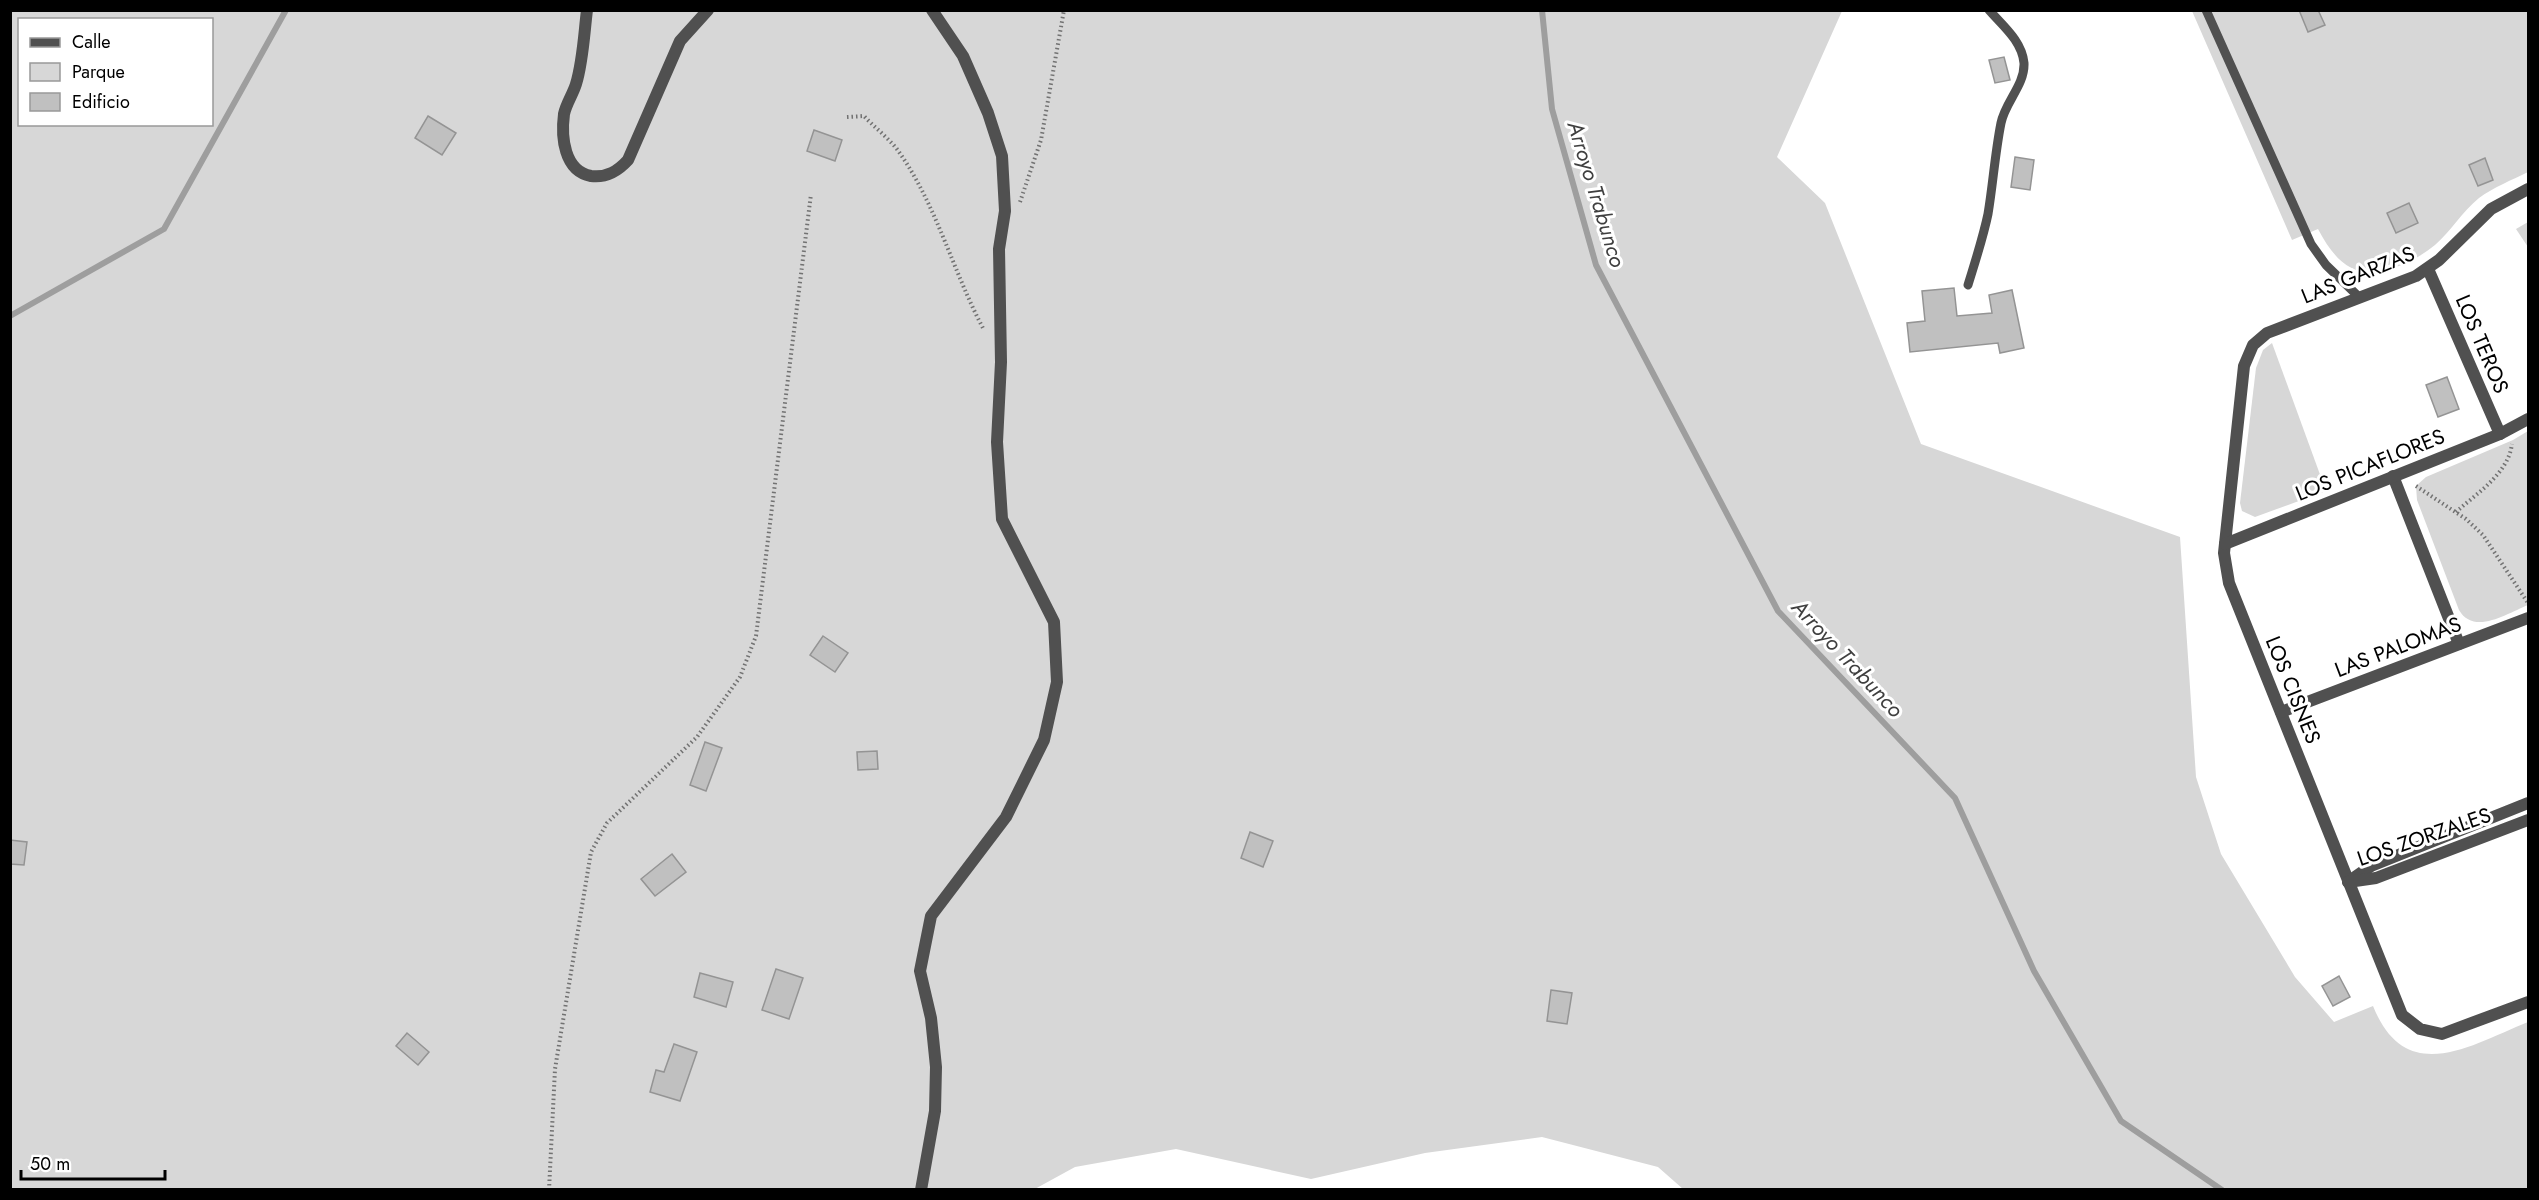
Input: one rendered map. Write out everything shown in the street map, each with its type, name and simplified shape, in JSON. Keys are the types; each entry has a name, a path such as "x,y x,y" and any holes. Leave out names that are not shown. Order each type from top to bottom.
{"street":[{"path":"587,10 576,84 564,113 564,142 571,163 579,171 589,176 600,177 611,174 627,160 680,41 708,10"},
{"path":"921,1190 935,1111 936,1067 931,1018 920,971 931,916 1006,817 1044,740 1057,682 1054,622 1002,519 997,442 1001,362 999,249 1005,211 1002,156 988,113 963,56 932,10"},
{"name":"LAS GARZAS","path":"2253,345 2275,329 2404,282 2428,269 2449,251 2481,217 2501,203 2529,189"},
{"name":"LOS TEROS","path":"2428,269 2500,434"},
{"name":"LOS CISNES","path":"2253,345 2244,366 2224,563 2229,583 2397,1006 2410,1023 2420,1029 2442,1034 2529,1002"},
{"name":"LOS PICAFLORES","path":"2225,544 2500,434 2529,419"},
{"path":"2393,476 2459,644"},
{"name":"LAS PALOMAS","path":"2281,712 2529,618"},
{"name":"LOS ZORZALES","path":"2348,882 2371,866 2529,803"},
{"name":"LOS ZORZALES","path":"2348,882 2376,878 2529,820"}],"lane":[{"path":"1968,285 1985,229 2001,123 2007,103 2024,71 2022,53 2018,44 1989,10"},
{"path":"2206,10 2311,244 2326,265 2360,298"}],"path":[{"path":"1016,211 1025,192 1041,140 1064,10"},
{"path":"847,117 864,116 898,150 921,186 959,279 987,334"},
{"path":"549,1190 555,1069 591,852 607,823 697,736 740,677 756,636 811,194"},
{"path":"2456,512 2499,474 2508,459 2513,440"},
{"path":"2416,486 2456,512 2483,535 2529,603"}],"green space":[{"path":"10,11 1842,11 1777,157 1825,203 1921,444 2180,537 2196,777 2221,854 2295,977 2334,1022 2373,1006 2387,1031 2403,1046 2422,1053 2442,1053 2463,1049 2528,1022 2528,1189 1683,1189 1658,1167 1542,1137 1425,1153 1311,1179 1176,1149 1075,1167 1033,1190 11,1189"},
{"path":"2192,11 2528,11 2528,172 2479,198 2441,240 2427,251 2409,262 2385,271 2360,271 2350,267 2333,252 2318,229 2292,240"},
{"path":"2528,222 2528,247 2516,229"},
{"path":"2272,343 2326,491 2255,517 2242,511 2240,503 2256,368 2263,350"},
{"path":"2528,431 2528,605 2492,620 2473,621 2465,618 2459,610 2417,500 2416,486 2426,477 2513,440"}],"building":[{"path":"2299,10 2318,10 2325,25 2308,32"},
{"path":"2004,57 2010,80 1995,83 1989,60"},
{"path":"428,116 456,133 442,155 415,138"},
{"path":"814,130 842,140 835,161 807,151"},
{"path":"2015,157 2034,160 2030,190 2011,187"},
{"path":"2485,158 2493,180 2478,186 2469,165"},
{"path":"2409,203 2418,223 2396,233 2387,213"},
{"path":"1954,288 1957,316 1992,313 1989,295 2012,290 2024,348 2000,353 1998,343 1910,352 1907,323 1925,321 1922,291"},
{"path":"2447,377 2459,409 2438,417 2426,385"},
{"path":"823,636 848,653 835,672 810,655"},
{"path":"705,742 722,748 706,791 690,785"},
{"path":"877,751 878,769 858,770 857,752"},
{"path":"1250,832 1273,841 1263,867 1241,858"},
{"path":"10,840 27,842 24,865 10,864"},
{"path":"672,854 686,872 655,896 641,879"},
{"path":"776,969 803,978 789,1019 762,1010"},
{"path":"700,973 733,982 726,1007 694,997"},
{"path":"2339,976 2350,997 2333,1006 2322,986"},
{"path":"1551,990 1572,993 1567,1024 1547,1021"},
{"path":"407,1033 429,1052 418,1065 396,1046"},
{"path":"674,1044 697,1052 680,1101 650,1092 656,1070 664,1072"}],"waterway":[{"path":"10,316 164,229 286,10"},
{"name":"Arroyo Trabunco","path":"1542,10 1552,109 1596,265 1778,611 1955,798 2034,971 2121,1121 2222,1190"}]}
